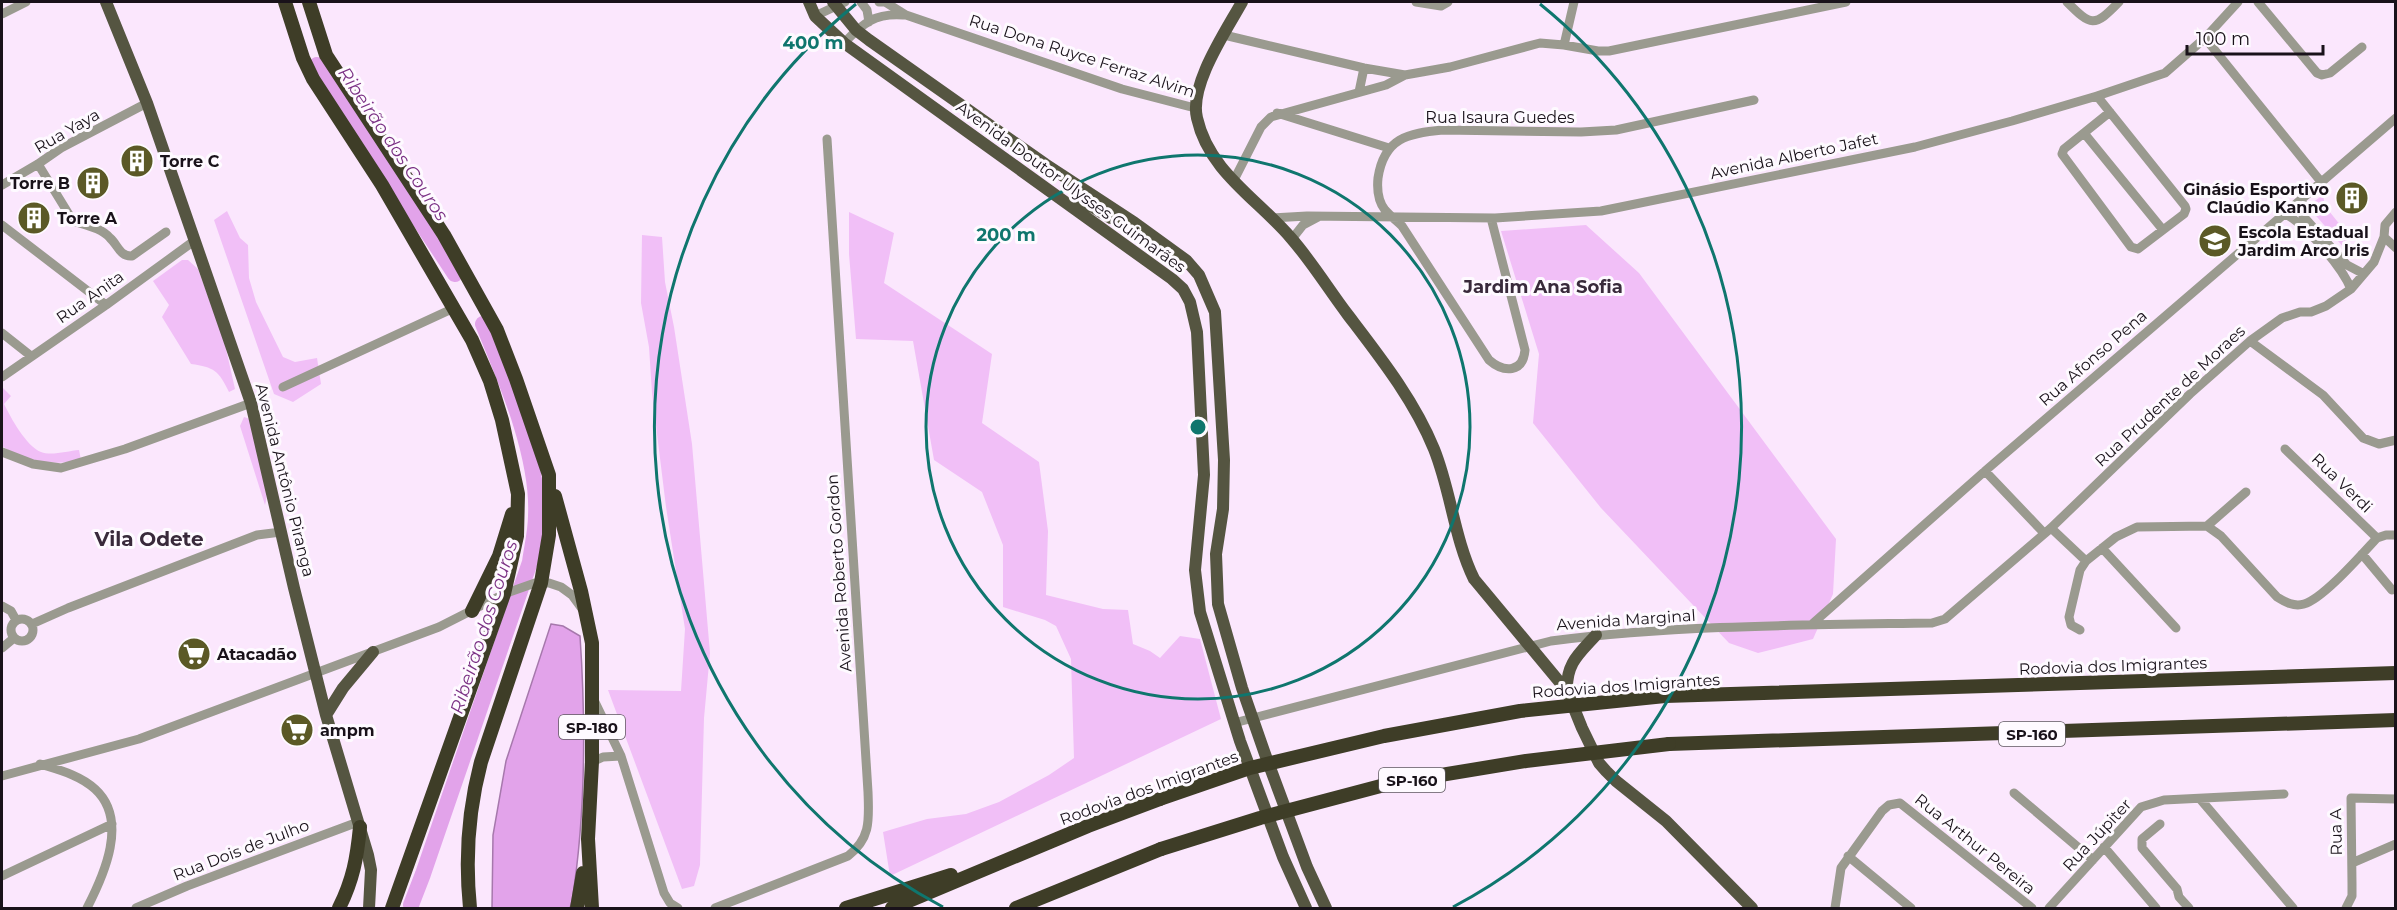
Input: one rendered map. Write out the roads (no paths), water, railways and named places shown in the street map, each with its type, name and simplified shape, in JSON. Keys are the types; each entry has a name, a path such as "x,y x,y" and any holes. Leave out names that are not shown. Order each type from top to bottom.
{"highway":[{"path":"285,2 303,58 313,79 382,185 472,340 490,381 510,450 518,494 517,536 507,593 392,909"},
{"path":"309,2 326,55 444,235 496,330 516,379 549,475 588,616"},
{"path":"470,909 467,857 473,791 538,583 549,535 549,475"},
{"path":"472,611 499,556 518,494"},
{"name":"SP-180","path":"577,909 588,839 592,762 592,643 588,616"},
{"name":"Rodovia dos Imigrantes","path":"892,909 1030,850 1160,799 1250,768 1384,736 1520,711 1665,696 2396,673"},
{"name":"SP-160","path":"1016,909 1161,849 1260,818 1392,783 1526,761 1668,744 2396,720"},
{"path":"339,909 350,887 356,866 359,825"},
{"path":"588,839 592,909"},
{"path":"846,909 1030,850"}],"main road":[{"name":"Avenida Antônio Piranga","path":"106,2 147,103 251,403 315,673 371,870 369,909"},
{"name":"Avenida Doutor Ulysses Guimarães","path":"809,2 815,16 844,43 1172,279 1183,289 1191,302 1197,333 1204,475 1196,554 1196,590 1200,612 1234,723 1283,857 1306,909"},
{"path":"1196,108 1199,89 1224,34 1242,2"},
{"name":"Avenida Doutor Ulysses Guimarães","path":"837,3 856,30 1045,164 1135,223 1193,267 1208,293 1215,312 1224,460 1224,495 1215,576 1219,610 1252,717 1306,867 1326,909"},
{"name":"Rua Dona Ruyce Ferraz Alvim","path":"1196,108 1197,119 1209,150 1233,182 1292,239 1397,381 1433,446 1443,473 1465,562 1474,579 1567,691 1599,763 1616,781 1666,820 1750,908"},
{"path":"1069,204 1083,201 1111,218 1135,223"},
{"path":"1204,475 1209,492 1204,534 1208,539 1218,536"},
{"path":"1196,554 1205,550 1210,554 1214,599 1219,610"},
{"path":"1567,691 1567,677 1571,664 1596,635"},
{"path":"326,715 343,688 373,652"}],"street":[{"path":"2,14 26,2"},
{"path":"861,2 867,10 870,22"},
{"name":"Rua Dona Ruyce Ferraz Alvim","path":"879,2 885,2 906,15 1122,89 1196,108"},
{"path":"1416,2 1444,4"},
{"path":"1564,45 1574,2"},
{"path":"1233,182 1261,127 1277,113 1386,85 1404,75 1450,67 1540,43 1609,51 1846,2"},
{"path":"2067,2 2086,21 2098,20 2120,2"},
{"name":"Avenida Alberto Jafet","path":"1272,218 1491,218 1601,211 1915,147 1987,129 2165,73 2205,38 2238,2"},
{"path":"2258,2 2322,75 2330,73 2362,47"},
{"path":"815,16 837,3"},
{"name":"Rua Dona Ruyce Ferraz Alvim","path":"844,43 856,30 885,14 906,15"},
{"path":"1224,34 1364,68 1404,75"},
{"path":"2205,38 2322,183"},
{"path":"1359,92 1364,68"},
{"path":"2097,96 2110,112 2185,206 2184,214 2138,249 2131,247 2062,154 2064,149 2110,112"},
{"name":"Rua Isaura Guedes","path":"1389,148 1400,140 1422,132 1616,130 1754,100"},
{"name":"Rua Yaya","path":"2,185 38,165 61,148 147,103"},
{"path":"1277,113 1389,148 1379,171 1377,186 1384,209 1402,226 1489,360 1502,369 1512,368 1522,361 1526,350 1491,218"},
{"name":"Rua Afonso Pena","path":"1812,625 1985,471 2396,118"},
{"path":"2084,134 2163,230"},
{"name":"Avenida Roberto Gordon","path":"715,909 848,856 863,842 867,831 868,792 826,139"},
{"path":"38,165 73,221 109,236 127,256 132,256 166,232"},
{"path":"2302,197 2303,216 2347,265 2364,274"},
{"name":"Rua Prudente de Moraes","path":"1954,610 2048,531 2190,394 2250,341 2282,318 2292,314 2311,312 2326,306 2351,289 2374,262 2384,237 2385,225 2396,212"},
{"path":"2283,213 2297,221 2343,273 2351,289"},
{"path":"1292,239 1303,225 1318,217"},
{"path":"2,225 106,305"},
{"path":"2384,237 2396,248"},
{"name":"Rua Anita","path":"2,376 194,241"},
{"path":"283,387 454,308"},
{"path":"2,333 31,356"},
{"path":"2250,341 2323,395 2363,438 2379,444 2396,440"},
{"path":"2,452 33,464 61,468 134,446 251,403"},
{"name":"Rua Verdi","path":"2285,449 2377,538"},
{"path":"1985,471 2048,531 2086,561"},
{"path":"2207,526 2246,492"},
{"path":"2080,630 2071,625 2069,617 2080,570 2086,561 2102,548 2126,531 2137,527 2207,526 2221,536 2277,597 2286,603 2304,604 2317,598 2377,538 2386,535 2396,536"},
{"path":"32,624 257,535 281,532"},
{"path":"2102,548 2176,628"},
{"path":"2362,554 2392,590"},
{"path":"2,776 40,764 140,740 439,627 507,593 538,583 561,586 572,595 588,616"},
{"path":"2,606 11,611 16,620"},
{"name":"Avenida Marginal","path":"1234,723 1551,641 1596,635 1812,625 1932,623 1945,619 1954,610"},
{"path":"23,618 32,624 33,631 30,638 20,641 14,638 11,627 16,620 23,618"},
{"path":"2,648 14,638"},
{"path":"592,696 621,756 664,893 670,903 678,909"},
{"path":"592,762 603,757 621,756"},
{"path":"40,764 83,780 96,789 104,802 112,824 108,859 87,909"},
{"path":"2014,793 2093,860"},
{"name":"Rua Júpiter","path":"2049,908 2141,807 2164,800 2284,794"},
{"name":"Rua A","path":"2346,909 2352,896 2351,798 2396,799"},
{"path":"2200,800 2293,909"},
{"name":"Rua Arthur Pereira","path":"1848,856 1882,811 1889,805 1900,803 2032,909"},
{"path":"2,876 112,824"},
{"path":"2160,824 2142,839 2142,848 2176,889 2179,897 2189,909"},
{"name":"Rua Dois de Julho","path":"136,909 187,886 359,825"},
{"path":"2352,863 2396,844"},
{"path":"2104,847 2156,909"},
{"path":"1835,909 1841,868 1848,856 1911,909"}],"waterway":[{"name":"Ribeirão dos Couros","path":"317,65 455,274"},
{"name":"Ribeirão dos Couros","path":"411,905 530,562 535,533 536,493 527,443 511,393 483,324"}],"place":[{"name":"Torre C","path":"137,161"},
{"name":"Torre B","path":"93,183"},
{"name":"Ginásio Esportivo Claúdio Kanno","path":"2352,198"},
{"name":"Torre A","path":"34,218"},
{"name":"Escola Estadual Jardim Arco Iris","path":"2215,241"},
{"name":"Atacadão","path":"194,654"},
{"name":"ampm","path":"297,730"}],"district":[{"name":"Jardim Ana Sofia","path":"1543,287"},
{"name":"Vila Odete","path":"149,539"}]}
